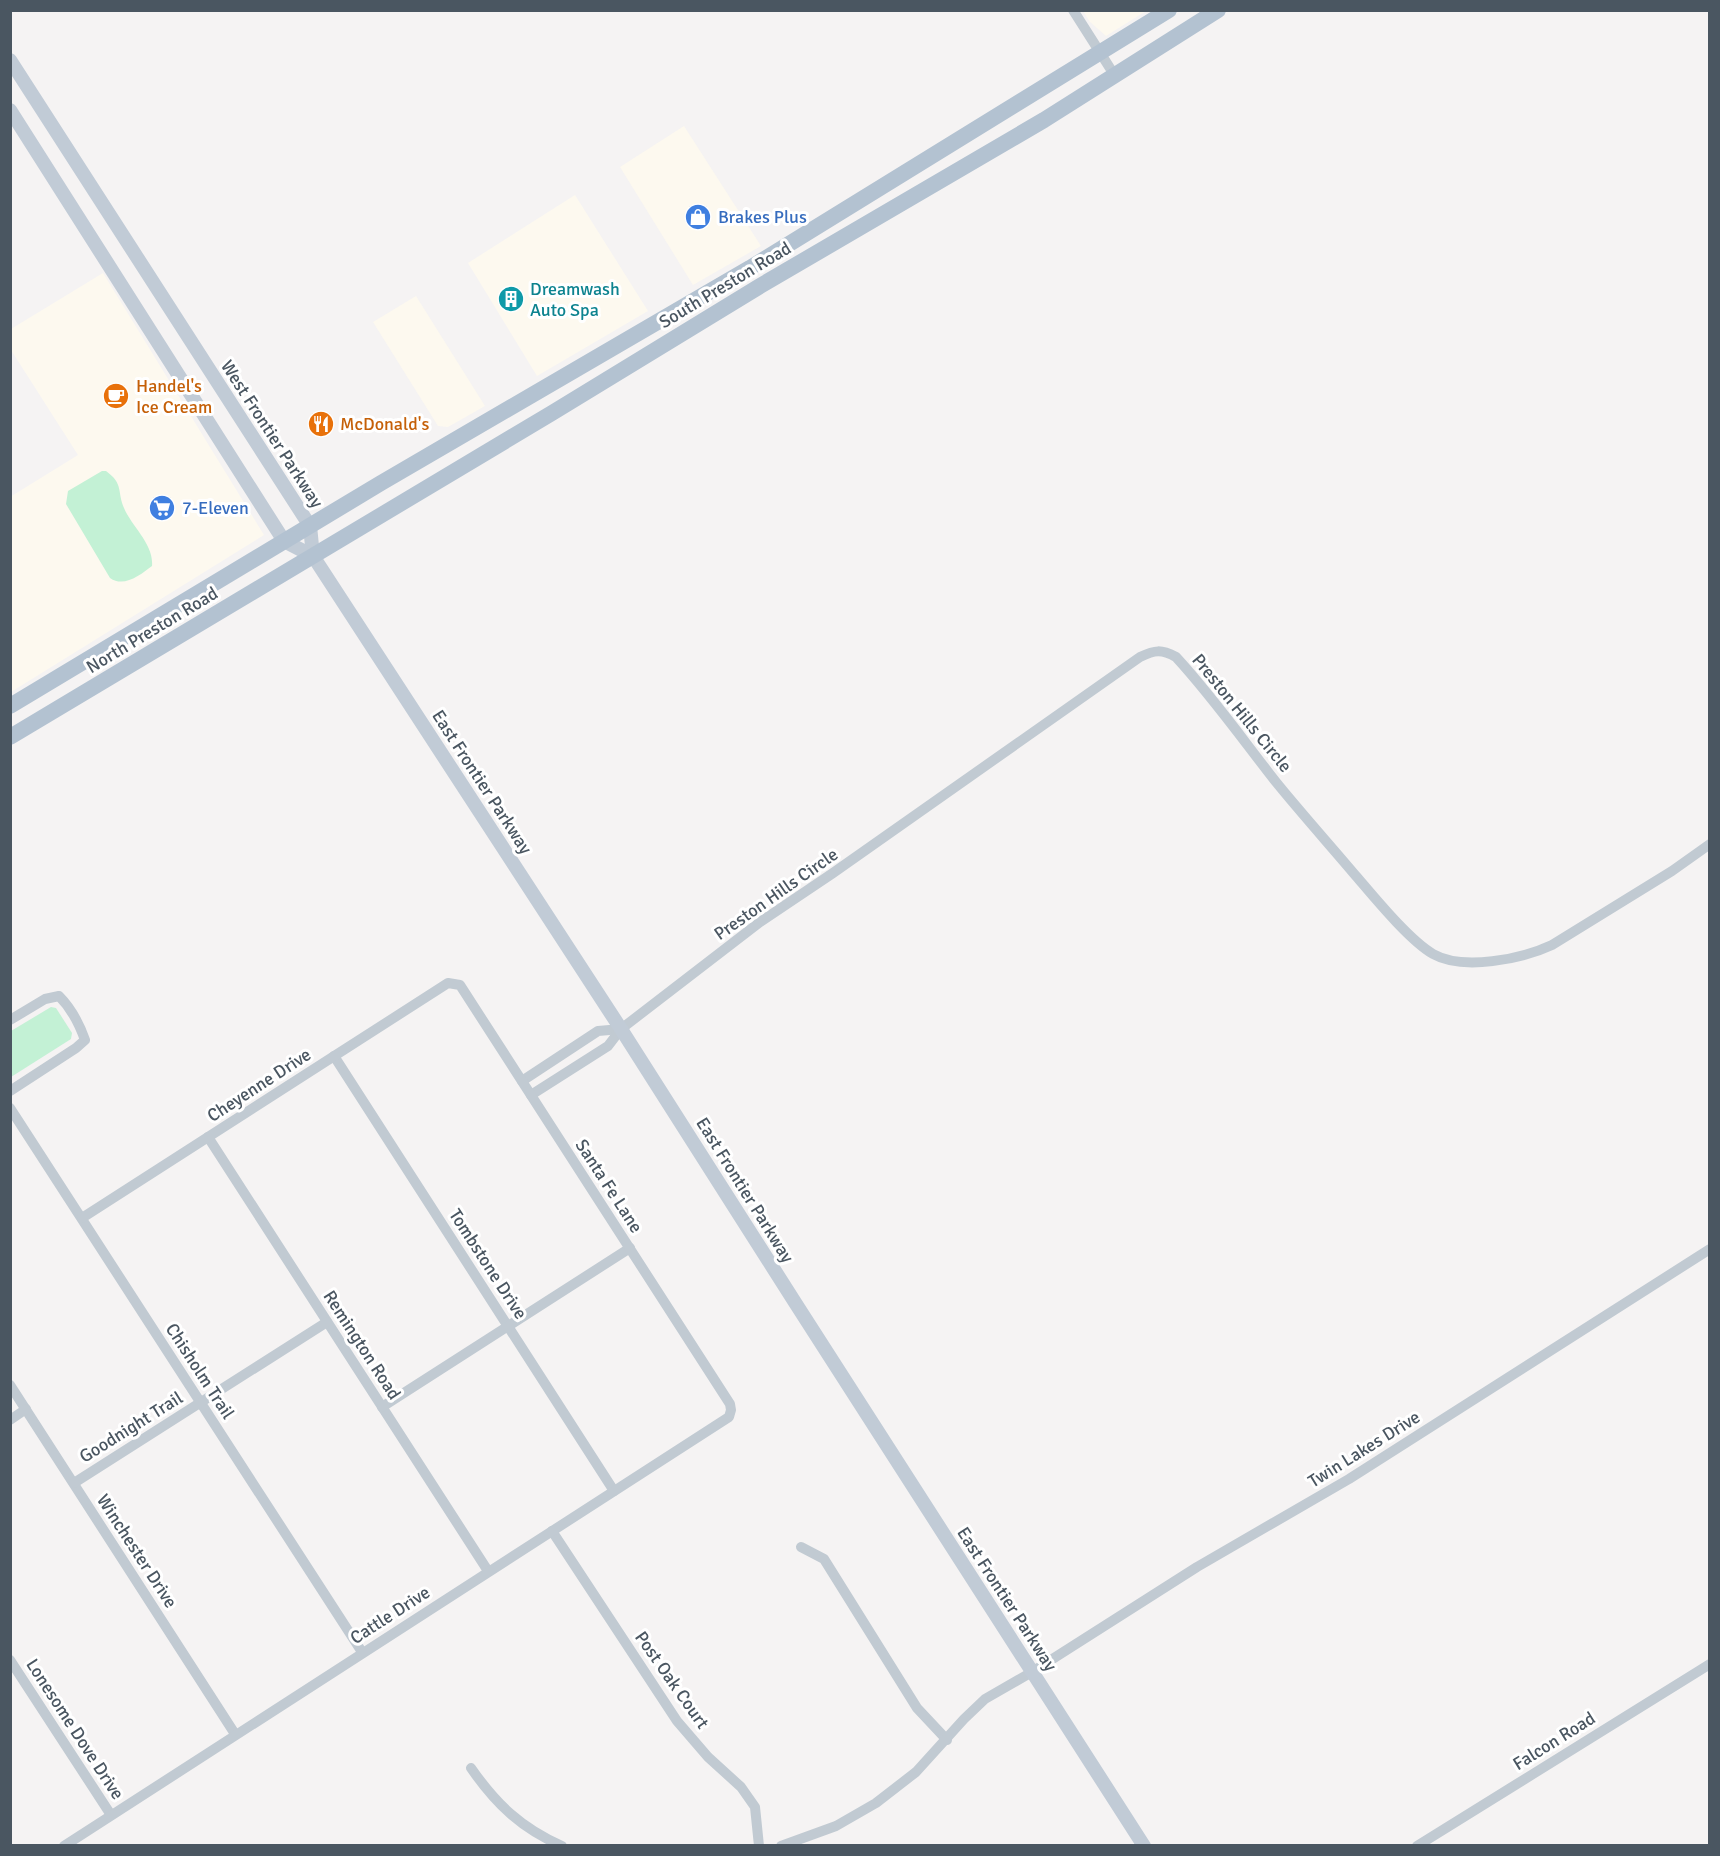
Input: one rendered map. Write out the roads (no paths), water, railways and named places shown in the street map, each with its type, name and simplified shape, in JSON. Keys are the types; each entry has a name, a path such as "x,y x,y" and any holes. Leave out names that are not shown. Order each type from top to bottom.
{"main road":[{"name":"South Preston Road","path":"310,526 586,362 750,268 1169,10"},
{"name":"South Preston Road","path":"313,556 760,286 989,153 1218,10"},
{"name":"North Preston Road","path":"10,706 310,526"},
{"name":"North Preston Road","path":"13,730 313,556"}],"street":[{"path":"1073,10 1115,76"},
{"name":"West Frontier Parkway","path":"10,60 310,526 313,556"},
{"path":"10,110 284,541 313,556"},
{"name":"East Frontier Parkway","path":"313,556 621,1029 1144,1845"},
{"name":"Preston Hills Circle","path":"621,1029 760,922 1140,657 1154,650 1163,650 1176,657 1291,800 1366,887 1419,943 1432,954 1443,958 1489,962 1538,951 1552,945 1672,871 1710,844"},
{"name":"Cheyenne Drive","path":"82,1218 448,983 454,983"},
{"name":"Santa Fe Lane","path":"454,983 460,985 730,1404 731,1410"},
{"path":"10,1020 45,999 59,996 76,1019 85,1040 10,1091"},
{"path":"522,1081 598,1031 621,1029"},
{"path":"531,1095 608,1046 621,1029"},
{"name":"Tombstone Drive","path":"334,1056 614,1491"},
{"name":"Chisholm Trail","path":"10,1108 362,1652"},
{"name":"Remington Road","path":"208,1137 488,1571"},
{"path":"382,1407 630,1248"},
{"name":"Twin Lakes Drive","path":"781,1845 836,1826 876,1803 916,1772 985,1699 1032,1672 1197,1567 1349,1479 1710,1250"},
{"name":"Goodnight Trail","path":"74,1483 327,1322"},
{"name":"Winchester Drive","path":"10,1385 235,1734"},
{"path":"10,1420 26,1409"},
{"name":"Cattle Drive","path":"63,1845 729,1417 731,1410"},
{"name":"Post Oak Court","path":"552,1531 677,1721 708,1757 746,1794 755,1808 759,1845"},
{"path":"801,1547 824,1559 917,1708 947,1740"},
{"name":"Lonesome Dove Drive","path":"10,1660 111,1815"},
{"name":"Falcon Road","path":"1417,1845 1710,1664"},
{"path":"471,1768 488,1793 509,1814 541,1836 562,1845"}],"place":[{"name":"Brakes Plus","path":"698,217"},
{"name":"Dreamwash Auto Spa","path":"511,299"},
{"name":"Handel's Ice Cream","path":"116,396"},
{"name":"McDonald's","path":"321,424"},
{"name":"7-Eleven","path":"162,508"}]}
